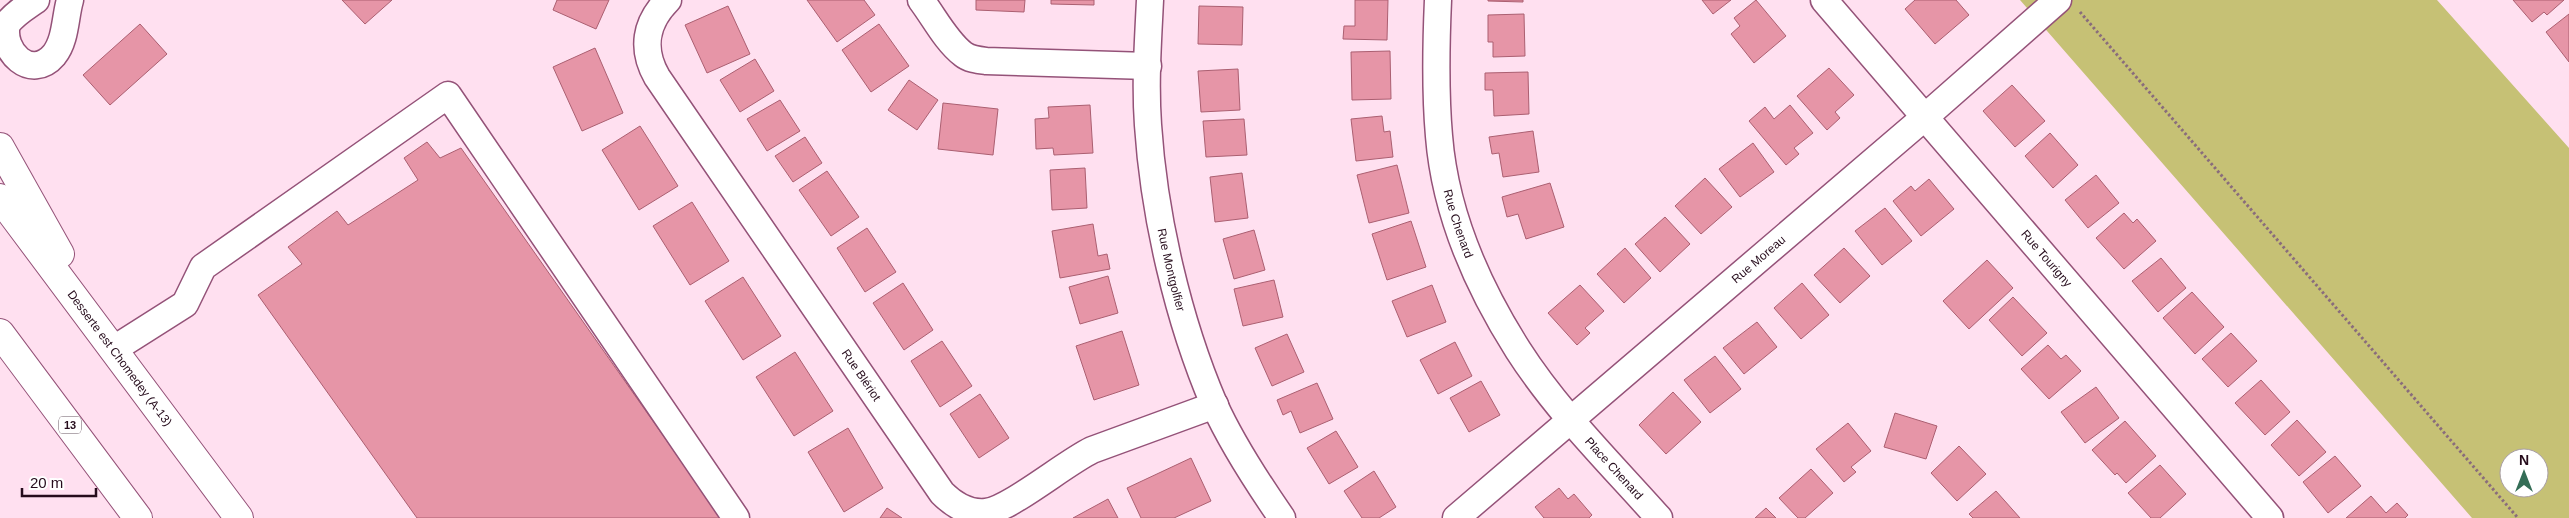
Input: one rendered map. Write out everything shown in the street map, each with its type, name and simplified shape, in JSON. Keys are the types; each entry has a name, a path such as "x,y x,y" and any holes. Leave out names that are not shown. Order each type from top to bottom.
{"main road":[{"path":"0,147 114,349"},
{"name":"Desserte est Chomedey (A-13)","path":"0,198 238,518"},
{"name":"13","path":"0,333 138,518"}],"street":[{"path":"36,0 13,17 3,32 5,49 10,56 26,66 36,66 54,56 63,35 70,0"},
{"name":"Rue Blériot","path":"668,0 658,10 648,30 647,55 657,78 942,493 952,503 976,512 999,509 1075,458 1215,405"},
{"path":"921,0 954,45 963,54 972,59 1148,66"},
{"name":"Rue Montgolfier","path":"1150,0 1147,110 1151,158 1163,232 1181,305 1215,405 1248,466 1282,518"},
{"name":"Rue Chenard","path":"1438,0 1435,62 1439,137 1450,195 1463,238 1479,279 1518,350 1571,418"},
{"name":"Rue Tourigny","path":"1824,0 2270,518"},
{"name":"Rue Moreau","path":"1456,518 1924,117 2067,4"},
{"path":"114,349 185,304 203,267 448,95 736,518"},
{"name":"Place Chenard","path":"1571,418 1659,518"}],"path":[{"path":"2067,4 2518,518"}],"shaded area":[{"path":"2020,0 2437,0 2569,148 2569,518 2472,518"}],"building":[{"path":"342,0 392,0 365,24"},
{"path":"557,0 609,0 596,29 553,10"},
{"path":"807,0 864,0 875,15 837,42"},
{"path":"976,0 1025,0 1024,12 976,10"},
{"path":"1051,0 1094,0 1094,5 1051,4"},
{"path":"1355,0 1388,0 1387,40 1343,39 1344,26 1355,26"},
{"path":"1523,0 1523,2 1488,1"},
{"path":"1702,0 1731,0 1713,14"},
{"path":"1756,0 1786,36 1754,63 1731,34 1740,26 1734,18"},
{"path":"1915,0 1956,0 1969,15 1935,44 1905,9"},
{"path":"2513,0 2564,0 2547,15 2544,12 2532,22"},
{"path":"728,6 750,54 707,73 685,25"},
{"path":"1199,6 1243,7 1242,45 1198,44"},
{"path":"1524,14 1525,56 1493,57 1493,42 1488,42 1488,15"},
{"path":"2569,14 2569,62 2546,32"},
{"path":"140,24 167,54 110,105 83,75"},
{"path":"879,24 909,66 871,92 842,50"},
{"path":"595,48 623,113 582,131 553,67"},
{"path":"1390,51 1391,99 1352,100 1351,52"},
{"path":"755,59 774,91 740,112 720,80"},
{"path":"1829,68 1854,95 1835,112 1840,118 1827,130 1797,96"},
{"path":"1238,69 1240,110 1201,112 1198,71"},
{"path":"1528,72 1529,114 1494,116 1493,90 1485,90 1485,73"},
{"path":"909,80 938,100 917,130 888,110"},
{"path":"2012,85 2045,121 2015,147 1983,111"},
{"path":"780,100 800,131 767,151 747,119"},
{"path":"943,103 998,109 993,155 938,149"},
{"path":"1090,105 1093,153 1054,155 1053,148 1036,149 1035,119 1049,118 1048,107"},
{"path":"1790,105 1813,133 1794,148 1799,154 1786,165 1749,121 1765,107 1774,119"},
{"path":"1382,116 1384,132 1390,131 1393,157 1356,161 1351,119"},
{"path":"1244,119 1247,155 1206,157 1203,121"},
{"path":"640,126 678,186 639,210 602,150"},
{"path":"1533,131 1539,172 1503,177 1499,153 1492,154 1489,137"},
{"path":"2050,133 2078,165 2053,188 2025,156"},
{"path":"805,137 822,163 793,182 775,156"},
{"path":"427,142 440,158 461,148 721,518 417,518 258,295 302,264 288,247 337,211 348,225 418,180 404,158"},
{"path":"1753,143 1774,172 1740,197 1719,169"},
{"path":"1397,165 1409,213 1369,223 1357,175"},
{"path":"1085,168 1087,208 1052,210 1050,170"},
{"path":"827,171 859,217 831,236 799,190"},
{"path":"1242,173 1248,218 1215,222 1210,177"},
{"path":"2096,175 2119,203 2088,228 2065,200"},
{"path":"1705,178 1732,207 1701,234 1675,206"},
{"path":"1929,179 1954,209 1921,236 1893,201 1911,186 1915,191"},
{"path":"1550,183 1564,227 1526,239 1518,214 1507,217 1502,197"},
{"path":"692,202 729,261 690,285 653,226"},
{"path":"1885,208 1912,241 1882,265 1855,231"},
{"path":"2124,213 2133,223 2137,219 2156,241 2124,269 2096,238"},
{"path":"1665,217 1690,244 1660,272 1635,244"},
{"path":"1411,221 1426,267 1387,280 1372,234"},
{"path":"1093,224 1098,256 1107,254 1110,269 1060,278 1052,231"},
{"path":"867,228 896,272 865,292 837,248"},
{"path":"1254,230 1265,270 1234,279 1223,239"},
{"path":"1625,248 1651,278 1624,303 1597,274"},
{"path":"1844,248 1870,276 1840,303 1814,275"},
{"path":"2161,258 2186,288 2158,312 2132,281"},
{"path":"1987,260 2013,288 1969,329 1943,301"},
{"path":"1108,276 1118,313 1080,324 1069,287"},
{"path":"743,277 781,336 743,360 705,301"},
{"path":"1274,280 1283,317 1243,326 1234,289"},
{"path":"903,283 933,330 904,350 873,303"},
{"path":"1802,283 1829,315 1801,339 1774,308"},
{"path":"1432,285 1446,322 1407,337 1392,301"},
{"path":"1580,285 1604,311 1585,328 1590,333 1577,345 1548,313"},
{"path":"2192,292 2224,327 2195,354 2163,318"},
{"path":"2013,297 2047,333 2022,356 1989,320"},
{"path":"1757,322 1777,347 1744,374 1723,348"},
{"path":"1122,331 1139,385 1094,400 1076,346"},
{"path":"2231,333 2257,361 2228,387 2202,359"},
{"path":"1287,334 1304,372 1272,386 1255,348"},
{"path":"942,341 972,386 940,407 911,361"},
{"path":"1455,342 1472,376 1438,394 1420,360"},
{"path":"2048,345 2061,359 2066,355 2081,371 2049,399 2021,369"},
{"path":"795,352 833,411 794,436 756,377"},
{"path":"1715,356 1741,389 1710,413 1684,380"},
{"path":"2261,380 2290,412 2265,435 2235,403"},
{"path":"1481,381 1500,415 1469,432 1450,398"},
{"path":"1317,383 1333,419 1300,433 1291,411 1283,415 1277,400"},
{"path":"2096,387 2119,418 2085,443 2061,412"},
{"path":"1673,392 1701,422 1666,454 1639,425"},
{"path":"980,394 1009,438 979,458 950,414"},
{"path":"1895,413 1937,426 1926,459 1884,447"},
{"path":"2297,420 2326,452 2299,476 2271,445"},
{"path":"2125,421 2156,456 2126,483 2117,473 2115,475 2092,450"},
{"path":"1848,423 1871,451 1851,467 1856,472 1844,482 1816,449"},
{"path":"848,428 883,488 844,512 808,452"},
{"path":"1336,431 1358,467 1329,484 1307,448"},
{"path":"1959,446 1986,474 1957,501 1931,473"},
{"path":"2335,456 2361,486 2328,513 2303,482"},
{"path":"1191,458 1211,501 1174,518 1141,518 1127,488"},
{"path":"2160,465 2186,494 2160,518 2151,518 2128,493"},
{"path":"1811,469 1833,493 1805,518 1798,518 1779,498"},
{"path":"1374,471 1396,507 1379,518 1362,518 1344,491"},
{"path":"1559,488 1568,499 1574,494 1592,515 1589,518 1544,518 1535,507"},
{"path":"1996,491 2020,518 1973,518 1969,514"},
{"path":"2371,496 2386,513 2397,503 2408,515 2405,518 2346,518"},
{"path":"1108,499 1118,518 1073,518"},
{"path":"887,508 902,518 880,518"},
{"path":"1766,508 1776,518 1755,518"}]}
